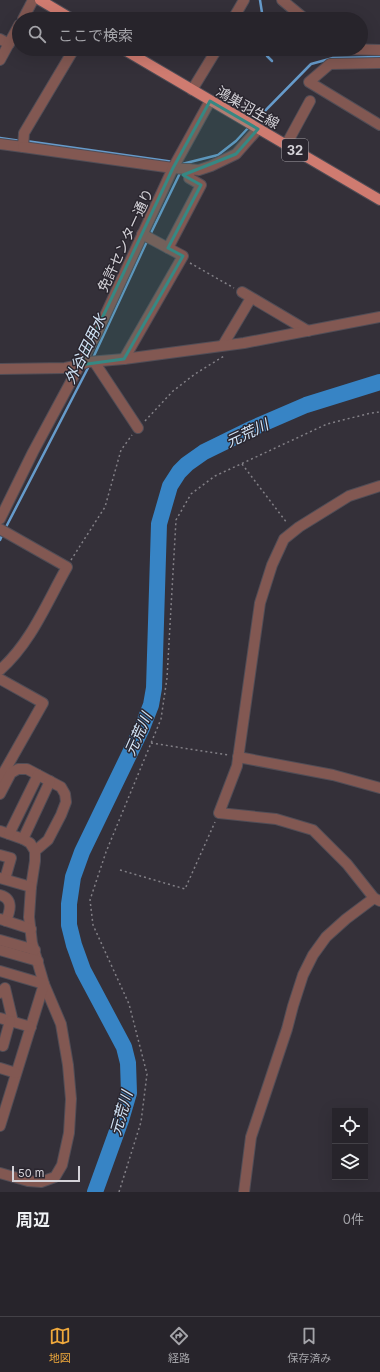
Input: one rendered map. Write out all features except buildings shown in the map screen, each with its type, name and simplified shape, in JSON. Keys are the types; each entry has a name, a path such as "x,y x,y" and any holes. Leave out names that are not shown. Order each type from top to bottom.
{"main road":[{"path":"40,0 60,12"},
{"name":"鴻巣羽生線","path":"135,56 380,200"}],"street":[{"path":"27,12 33,0"},
{"path":"237,12 244,0"},
{"path":"282,0 297,12"},
{"path":"0,60 4,41 12,33"},
{"path":"368,50 380,50"},
{"path":"23,147 24,133 70,56"},
{"path":"192,90 213,56"},
{"path":"380,63 330,64 309,82 380,125"},
{"name":"免許センター通り","path":"0,519 33,452 97,333 173,168 210,101"},
{"path":"286,145 310,101"},
{"path":"0,144 173,168 199,170 236,154 258,129"},
{"path":"168,248 201,185 189,178 189,169"},
{"path":"124,359 182,256 142,234"},
{"path":"224,350 246,295 308,330"},
{"path":"0,369 65,368 88,362 224,350 244,343 380,317"},
{"path":"95,362 138,428"},
{"path":"244,1192 251,1137 287,1028 292,1006 303,976 313,955 326,937 346,919 377,900 347,864 313,830 276,819 219,813 237,766 260,603 272,565 284,539 348,496 380,486"},
{"path":"0,529 66,567 25,642 10,661 0,670"},
{"path":"0,679 43,703 0,779"},
{"path":"238,757 333,774 380,788"},
{"path":"0,794 11,773 18,769 27,769 61,787 65,794 66,802 61,815 48,840 34,851"},
{"path":"0,1173 28,1181 41,1182 55,1176 62,1165 69,1133 71,1100 68,1065 61,1024 44,984 35,950 29,917 31,887 35,861 34,851 30,843 5,833 38,775"},
{"path":"23,839 50,781"},
{"path":"0,855 11,858 2,878 31,887"},
{"path":"0,895 5,896 11,904 3,920 31,929"},
{"path":"0,940 35,950"},
{"path":"0,950 38,961"},
{"path":"2,974 44,984"},
{"path":"0,1126 3,1107 16,1073 44,984"},
{"path":"0,993 5,988 11,1021 3,1046 0,1045"},
{"path":"0,1018 31,1027"},
{"path":"0,1068 16,1073"}],"path":[{"path":"181,258 246,295"},
{"path":"66,567 105,507 121,450 127,441 173,391 224,350"},
{"path":"119,1192 141,1122 147,1074 129,1004 93,925 90,900 106,852 161,719 167,678 176,520 191,494 215,476 327,424 380,412"},
{"path":"242,464 294,531"},
{"path":"151,743 238,757"},
{"path":"120,870 185,889 219,813"}],"highlighted area":[{"path":"210,101 258,129 236,154 183,175 201,185 168,248 183,256 124,359 80,365 173,168"}],"waterway":[{"path":"260,0 262,12"},
{"path":"267,56 272,61"},
{"path":"254,122 311,64 333,58 380,57"},
{"path":"182,164 218,155 236,141 249,127"},
{"path":"0,138 21,141"},
{"path":"26,141 174,162"},
{"name":"外谷田用水","path":"150,235 181,171"},
{"name":"外谷田用水","path":"93,358 148,239"},
{"name":"外谷田用水","path":"5,529 90,364"},
{"name":"元荒川","path":"95,1192 121,1120 129,1093 128,1063 124,1047 83,970 69,925 69,904 73,877 82,852 142,728 151,705 154,688 159,524 170,486 179,472 187,464 204,452 253,428 306,405 380,382"},
{"name":"外谷田用水","path":"0,540 3,533"}]}
